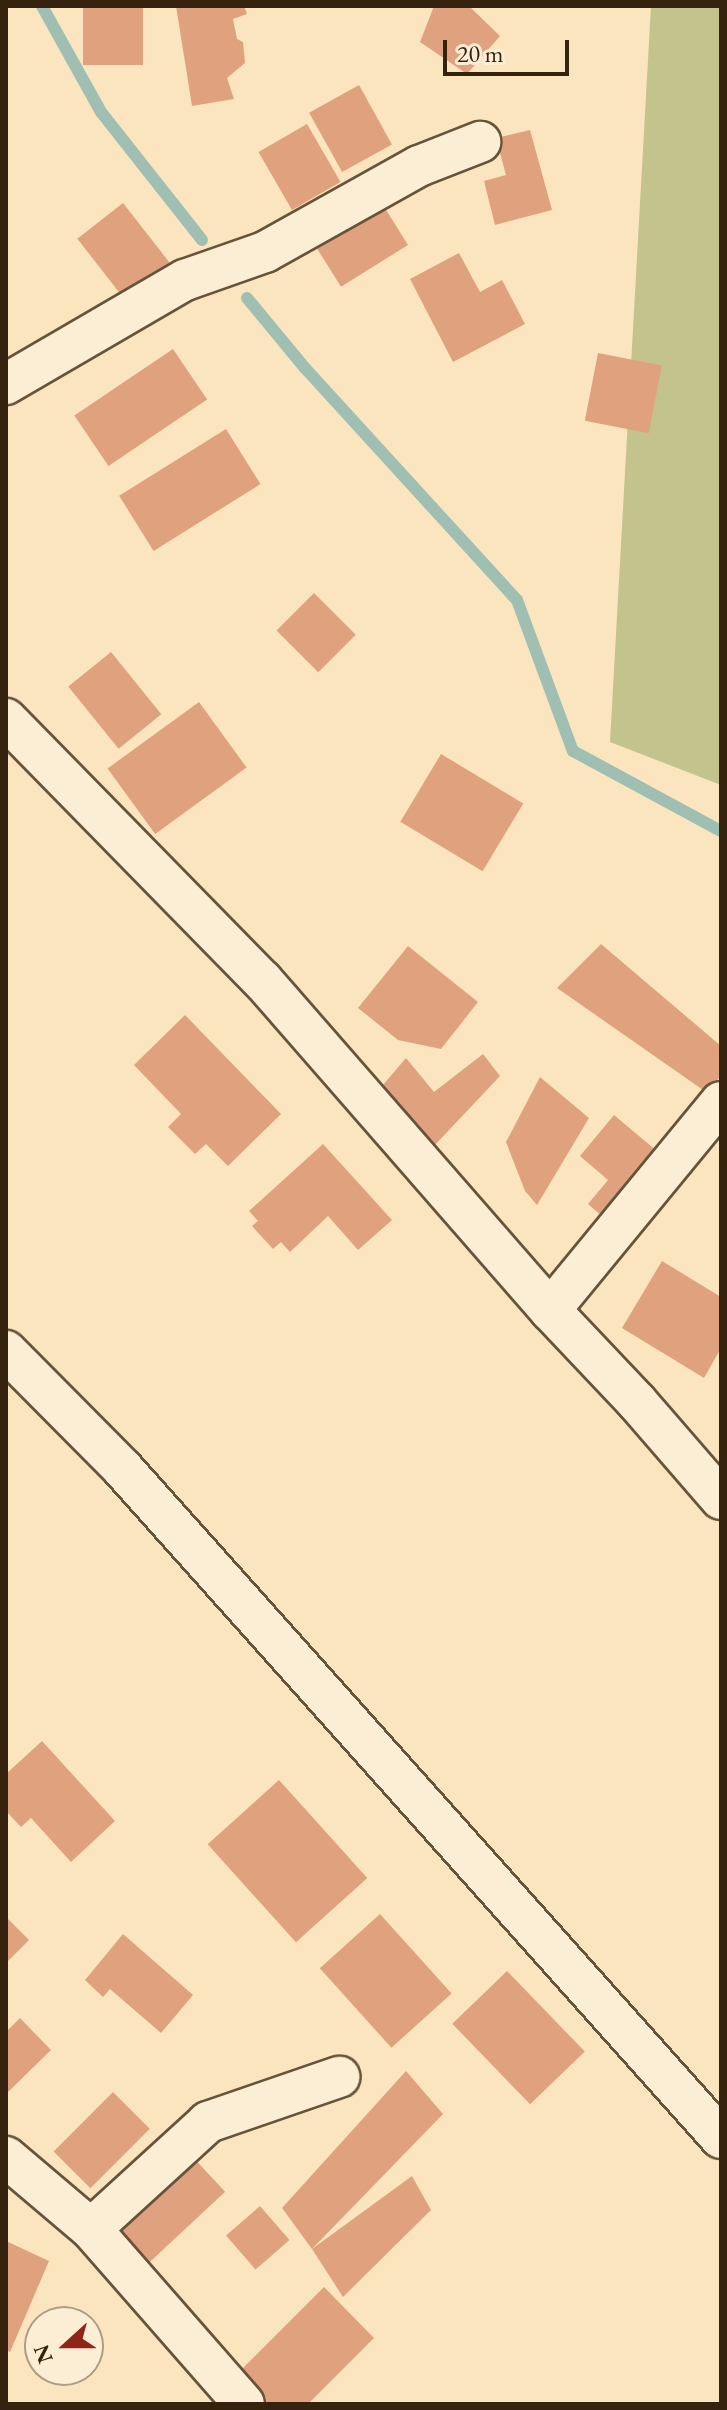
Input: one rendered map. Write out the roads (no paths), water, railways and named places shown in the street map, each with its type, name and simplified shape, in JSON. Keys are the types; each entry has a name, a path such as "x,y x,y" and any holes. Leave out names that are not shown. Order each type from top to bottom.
{"street":[{"path":"6,384 185,280 265,252 419,166 480,142"},
{"path":"6,719 262,980 550,1310 637,1402 721,1499"},
{"path":"550,1310 721,1102"},
{"path":"6,1351 123,1469 721,2138"},
{"path":"91,2229 208,2122 339,2077"},
{"path":"6,2157 91,2229 244,2404"}],"waterway":[{"path":"42,6 101,112 202,240"},
{"path":"247,298 305,368 517,600 573,751 721,831"}]}
